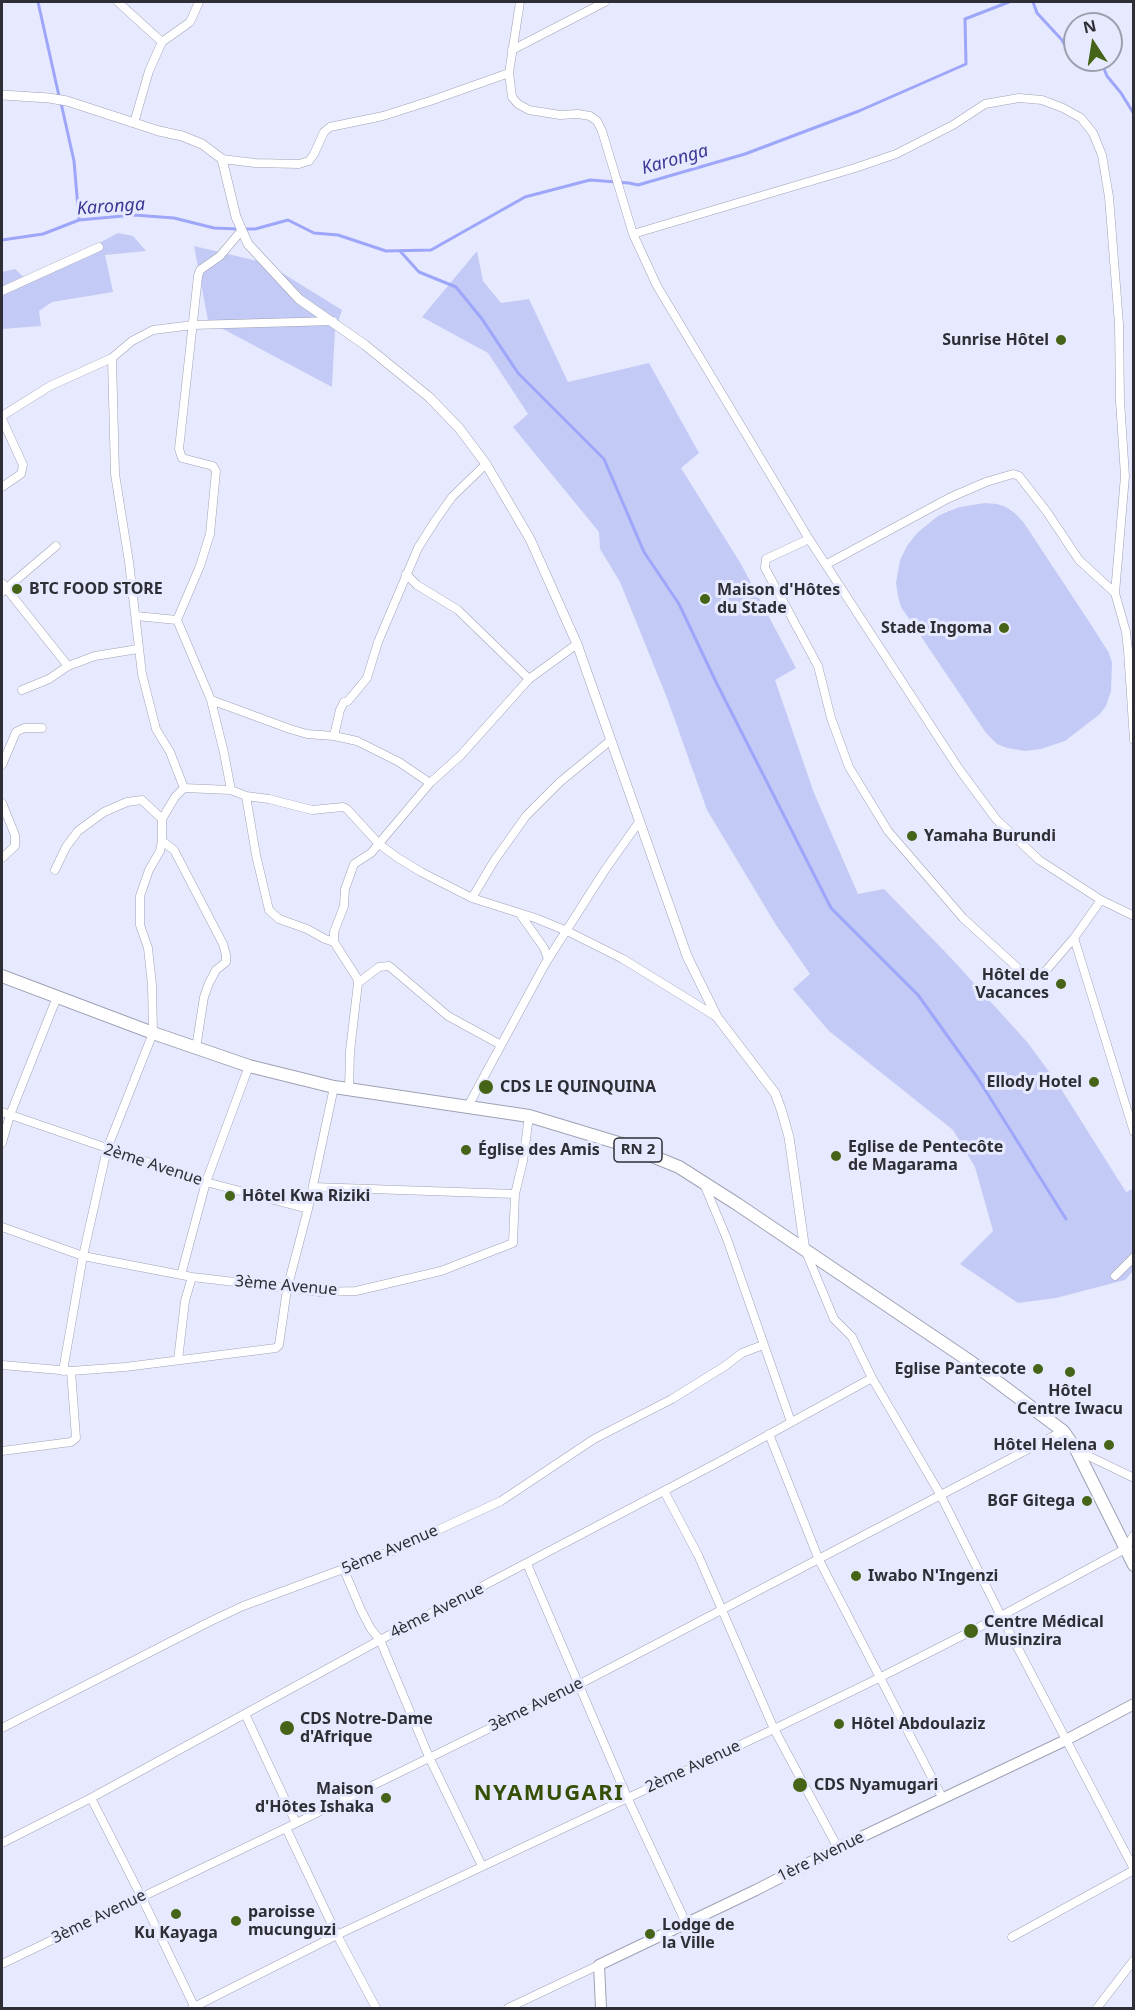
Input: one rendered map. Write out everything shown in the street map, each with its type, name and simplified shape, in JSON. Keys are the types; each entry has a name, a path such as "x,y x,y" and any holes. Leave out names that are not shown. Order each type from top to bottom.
{"main road":[{"name":"RN 2","path":"2,976 153,1033 249,1066 349,1090 529,1116 625,1145 679,1167 971,1362 1063,1431 1077,1451 1134,1565"},
{"name":"1ère Avenue","path":"599,1965 1066,1740 1134,1704"},
{"path":"599,1965 601,2008"}],"street":[{"path":"118,2 162,42"},
{"path":"134,123 148,71 162,42 190,22 199,2"},
{"path":"520,2 509,74 512,97 518,104 529,110 542,113 578,114 590,116 597,121 633,234 672,313 809,539 959,769 996,819 1039,860 1101,900 1134,916"},
{"path":"512,50 605,2"},
{"path":"2,95 67,101 182,136 202,144 222,159 255,163 299,164 309,161 324,132 330,127 383,116 509,74"},
{"path":"633,234 844,172 896,154 992,102 1019,98 1042,100 1081,118 1093,133 1102,155 1109,197 1119,314 1125,476 1115,592 1126,632 1134,740"},
{"path":"222,159 241,231 248,244 299,298 365,345 429,397 459,428 486,465 530,539 577,644 687,956 717,1017 775,1093 789,1137 805,1251 834,1319 852,1337 872,1378 940,1494 1134,1870 1012,1937"},
{"path":"231,790 211,700 177,620 200,566 210,534 217,475 213,466 182,458 180,454 192,325 200,270 220,256 241,231"},
{"path":"2,291 99,247"},
{"path":"2,487 18,477 23,471 23,465 2,418 50,386 112,357 132,341 153,330 192,325 333,321"},
{"path":"112,357 115,474 136,616 142,674 156,729 170,752 184,788"},
{"path":"334,736 340,710 344,702 348,701 367,678 378,642 406,574 435,521 452,497 486,465"},
{"path":"827,564 949,498 986,482 1013,474 1019,476 1036,497 1079,560 1115,592"},
{"path":"809,539 766,559 765,568 818,666 831,718 849,767 888,831 963,918 1031,976 1042,974 1074,938 1101,900"},
{"path":"56,546 3,588 68,666"},
{"path":"406,574 417,585 458,610 529,680"},
{"path":"136,616 177,620"},
{"path":"349,1090 350,1051 358,983 354,972 334,942 334,932 344,906 345,889 352,868 358,860 371,853 430,783 461,755 529,680 577,644"},
{"path":"22,690 49,679 68,666 95,656 138,649"},
{"path":"211,700 307,734 357,741 379,751 430,783"},
{"path":"2,765 16,732 24,728 42,728"},
{"path":"472,898 494,861 526,816 560,782 611,740"},
{"path":"2,1451 71,1442 76,1438 67,1371 83,1256 107,1149 153,1033 148,948 140,925 141,896 149,870 160,850 162,819 175,797 184,788 231,790 246,796 312,810 347,808 379,844 421,872 472,898 536,918 567,931 623,959 717,1017"},
{"path":"246,796 254,845 269,910 279,919 307,928 334,942"},
{"path":"55,870 66,847 78,831 104,812 127,802 142,800 162,819"},
{"path":"2,802 15,835 15,846 2,858"},
{"path":"467,1108 548,959 639,822"},
{"path":"162,841 174,850 223,944 226,955 226,962 216,970 204,998 196,1048"},
{"path":"520,914 544,948 548,959"},
{"path":"1074,938 1134,1132"},
{"path":"358,983 379,967 389,966 448,1016 501,1045"},
{"path":"2,1143 6,1114 57,997"},
{"path":"181,1275 206,1182 249,1066"},
{"path":"2,1365 67,1371 125,1367 276,1348 279,1345 287,1289 313,1188 334,1087"},
{"name":"2ème Avenue","path":"6,1114 206,1182 308,1209"},
{"name":"3ème Avenue","path":"2,1227 83,1256 192,1278 320,1292 356,1291 441,1271 510,1245 514,1240 515,1194 523,1161 529,1116"},
{"path":"702,1181 727,1239 791,1422"},
{"path":"313,1188 515,1194"},
{"path":"1115,1276 1134,1257"},
{"path":"178,1360 184,1301 192,1278"},
{"name":"5ème Avenue","path":"2,1728 243,1606 392,1551 501,1502 594,1439 672,1399 742,1353 763,1345"},
{"name":"4ème Avenue","path":"2,1843 91,1798 380,1640 527,1564 872,1378"},
{"name":"3ème Avenue","path":"2,1964 578,1685 1063,1431"},
{"path":"768,1434 819,1560 943,1799"},
{"path":"1077,1451 1134,1478"},
{"path":"664,1491 698,1555 774,1729 838,1848"},
{"path":"1125,1549 1134,1536"},
{"name":"2ème Avenue","path":"194,2008 337,1935 879,1678 1125,1549"},
{"path":"527,1564 627,1797 686,1923"},
{"path":"344,1570 361,1610 380,1640 429,1757 482,1866"},
{"path":"245,1714 296,1823"},
{"path":"91,1798 194,2008"},
{"path":"286,1828 337,1935 376,2008"},
{"path":"1097,2008 1134,1960"},
{"name":"1ère Avenue","path":"508,2008 599,1965"}],"shaded area":[{"path":"118,233 133,236 146,251 105,255 113,292 52,302 39,311 41,326 2,329 2,272 15,269 28,281"},
{"path":"194,246 266,263 342,310 335,331 332,387 208,321"},
{"path":"477,251 483,281 501,303 529,299 568,382 649,363 699,453 681,468 741,564 796,668 775,680 814,793 858,894 884,889 952,959 1028,1043 1058,1084 1126,1192 1133,1189 1133,1271 1125,1280 1056,1298 1018,1303 960,1264 993,1231 975,1167 953,1130 829,1031 793,989 810,974 776,925 707,810 667,698 620,582 600,549 599,532 513,427 528,414 488,353 422,317"},
{"name":"Stade Ingoma","path":"985,503 1006,507 1024,523 1109,653 1112,663 1111,691 1106,706 1100,714 1065,741 1041,749 1025,751 1007,748 997,744 986,733 901,607 898,596 896,583 900,560 917,533 938,516 949,511"}],"waterway":[{"path":"38,2 59,96"},
{"name":"Karonga","path":"245,229 255,229 288,220 314,233 338,235 386,251 431,250 525,197 590,180 638,185 745,154 859,111 966,64 965,19 1009,2"},
{"path":"1033,2 1037,13 1063,42"},
{"path":"1105,72 1134,114"},
{"path":"61,103 74,161 79,220"},
{"name":"Karonga","path":"2,240 43,234 79,220 134,215 174,218 214,228 238,229"},
{"path":"400,251 419,272 456,287 482,319 518,373 604,459 644,552 679,604 831,908 918,995 977,1077 1066,1219"}],"place":[{"name":"Sunrise Hôtel","path":"1061,340"},
{"name":"BTC FOOD STORE","path":"17,589"},
{"name":"Maison d'Hôtes du Stade","path":"705,599"},
{"name":"Stade Ingoma","path":"1004,628"},
{"name":"Yamaha Burundi","path":"912,836"},
{"name":"Hôtel de Vacances","path":"1061,984"},
{"name":"Ellody Hotel","path":"1094,1082"},
{"name":"CDS LE QUINQUINA","path":"486,1087"},
{"name":"Église des Amis","path":"466,1150"},
{"name":"Eglise de Pentecôte de Magarama","path":"836,1156"},
{"name":"Hôtel Kwa Riziki","path":"230,1196"},
{"name":"Eglise Pantecote","path":"1038,1369"},
{"name":"Hôtel Centre Iwacu","path":"1070,1372"},
{"name":"Hôtel Helena","path":"1109,1445"},
{"name":"BGF Gitega","path":"1087,1501"},
{"name":"Iwabo N'Ingenzi","path":"856,1576"},
{"name":"Centre Médical Musinzira","path":"971,1631"},
{"name":"Hôtel Abdoulaziz","path":"839,1724"},
{"name":"CDS Notre-Dame d'Afrique","path":"287,1728"},
{"name":"CDS Nyamugari","path":"800,1785"},
{"name":"Maison d'Hôtes Ishaka","path":"386,1798"},
{"name":"Ku Kayaga","path":"176,1914"},
{"name":"paroisse mucunguzi","path":"236,1921"},
{"name":"Lodge de la Ville","path":"650,1934"}],"district":[{"name":"NYAMUGARI","path":"549,1794"}]}
